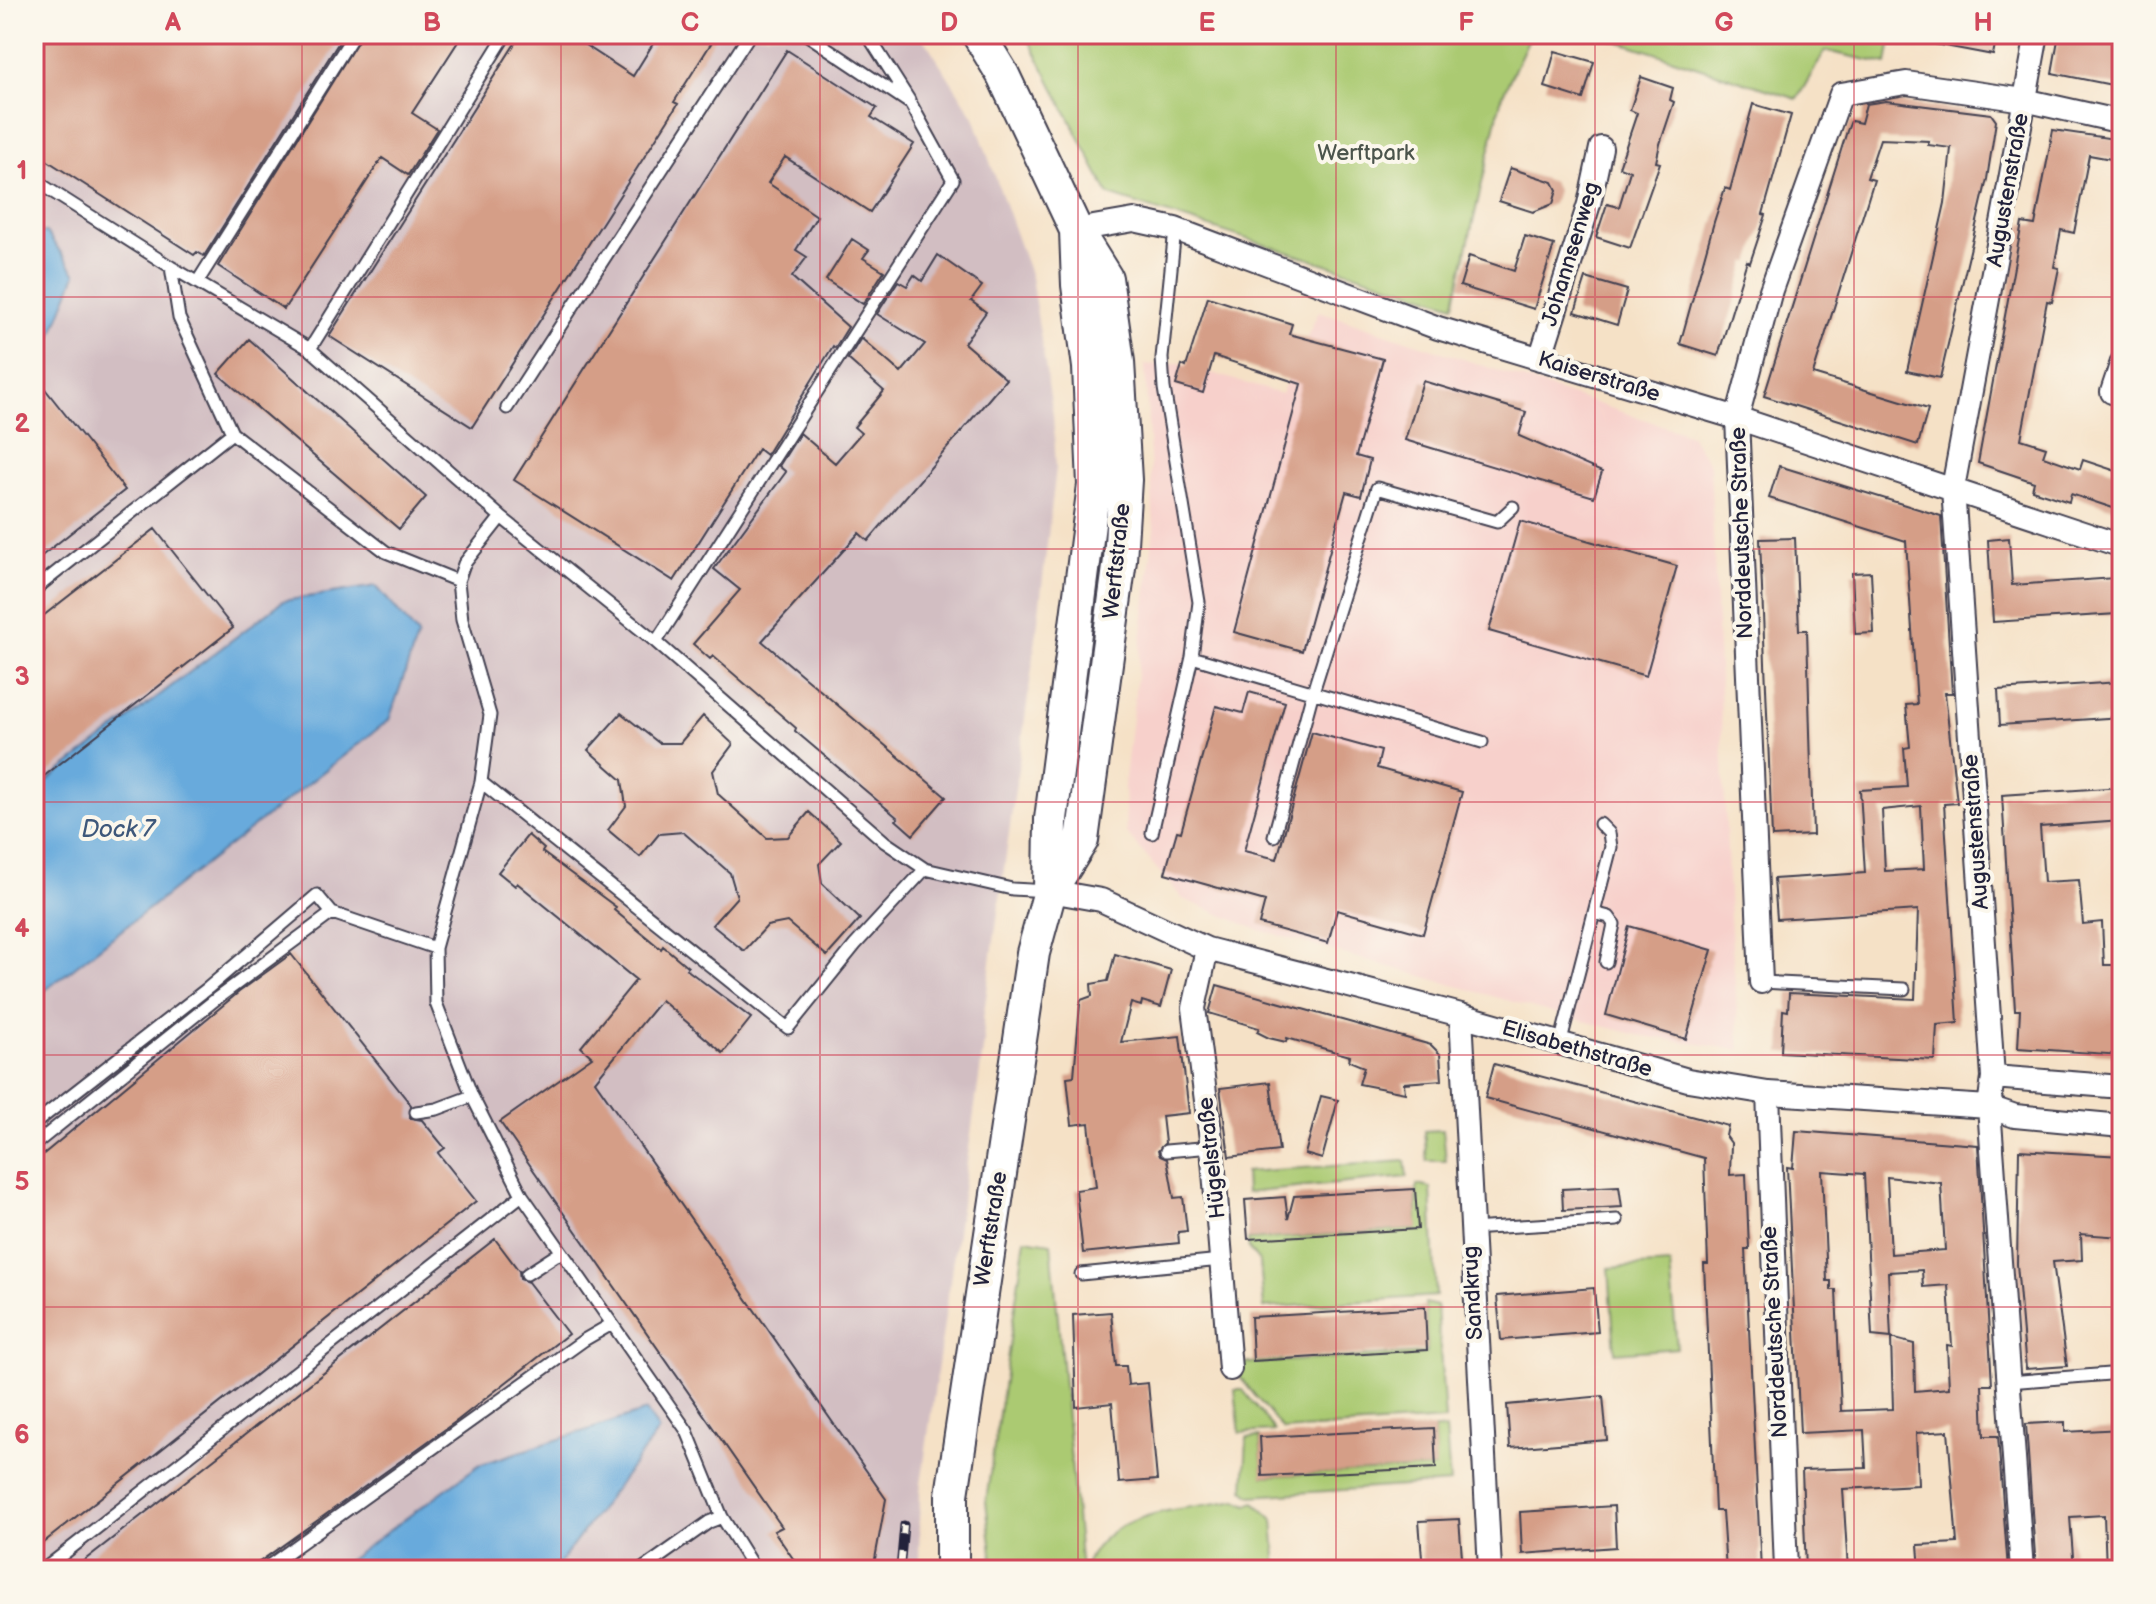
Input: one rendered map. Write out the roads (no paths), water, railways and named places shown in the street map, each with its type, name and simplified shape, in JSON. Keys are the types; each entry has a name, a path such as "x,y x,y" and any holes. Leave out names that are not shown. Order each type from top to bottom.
{"main road":[{"name":"Werftstraße","path":"952,1570 952,1495 1033,953 1050,891 1051,819 1094,485 1089,367 1078,285 1076,230 1003,75 978,34"}],"street":[{"name":"Augustenstraße","path":"2022,1570 1989,1107 1993,1077 1953,488 2037,34"},
{"name":"Norddeutsche Straße","path":"1761,982 1737,418 1771,290 1841,94 1906,83 2024,100"},
{"path":"2024,100 2122,122"},
{"name":"Johannsenweg","path":"1540,359 1589,204 1601,148"},
{"name":"Kaiserstraße","path":"1076,230 1134,220 1175,229 1438,328 1737,418 2122,546"},
{"path":"2122,362 2112,392 2122,395"},
{"name":"Elisabethstraße","path":"1050,891 1101,900 1207,949 1461,1015 1688,1080 1768,1093 1989,1107 2015,1116 2122,1126"},
{"name":"Hügelstraße","path":"1207,949 1194,1008 1212,1147 1230,1369"},
{"name":"Sandkrug","path":"1461,1015 1490,1570"},
{"path":"1993,1077 2122,1087"},
{"name":"Norddeutsche Straße","path":"1768,1093 1786,1570"}],"lane":[{"path":"198,281 354,34"},
{"path":"310,349 506,34"},
{"path":"507,408 750,34"},
{"path":"806,34 911,104"},
{"path":"656,642 953,180 867,34"},
{"path":"34,180 171,267 310,349 501,517 656,642 885,842 925,869 1012,889 1050,891"},
{"path":"1152,833 1192,657 1199,602 1164,388 1162,358 1175,229"},
{"path":"171,267 179,318 232,433 386,552 458,581"},
{"path":"34,590 232,433"},
{"path":"1274,836 1312,695 1377,488 1497,522 1513,507"},
{"path":"501,517 464,564 458,581 462,620 490,715 481,782 435,948 436,1003 472,1096 522,1195 687,1431 722,1517 755,1570"},
{"path":"1192,657 1312,695 1482,742"},
{"path":"481,782 788,1028 855,945 925,869"},
{"path":"1560,1044 1611,847 1609,833 1600,824"},
{"path":"34,1124 208,988 317,895 332,913 435,948"},
{"path":"34,1145 216,999 332,913"},
{"path":"1594,913 1609,917 1614,924 1606,962"},
{"path":"1761,982 1904,989"},
{"path":"208,988 209,995 216,999"},
{"path":"416,1112 437,1109 472,1096"},
{"path":"1166,1151 1212,1147"},
{"path":"43,1570 522,1195"},
{"path":"1470,1229 1617,1220"},
{"path":"527,1274 561,1252"},
{"path":"1081,1274 1221,1260"},
{"path":"263,1570 584,1340 610,1325"},
{"path":"2009,1382 2122,1373"},
{"path":"641,1570 709,1522 722,1517"}],"water":[{"path":"46,232 76,274 40,367 34,372 34,233"},
{"name":"Dock 7","path":"376,586 418,635 389,720 34,999 34,791 283,601"},
{"path":"646,1411 659,1430 559,1564 551,1570 335,1570 479,1465"}],"railway":[{"path":"900,1570 904,1525"}],"park label":[{"name":"Werftpark","path":"1366,153"}]}
